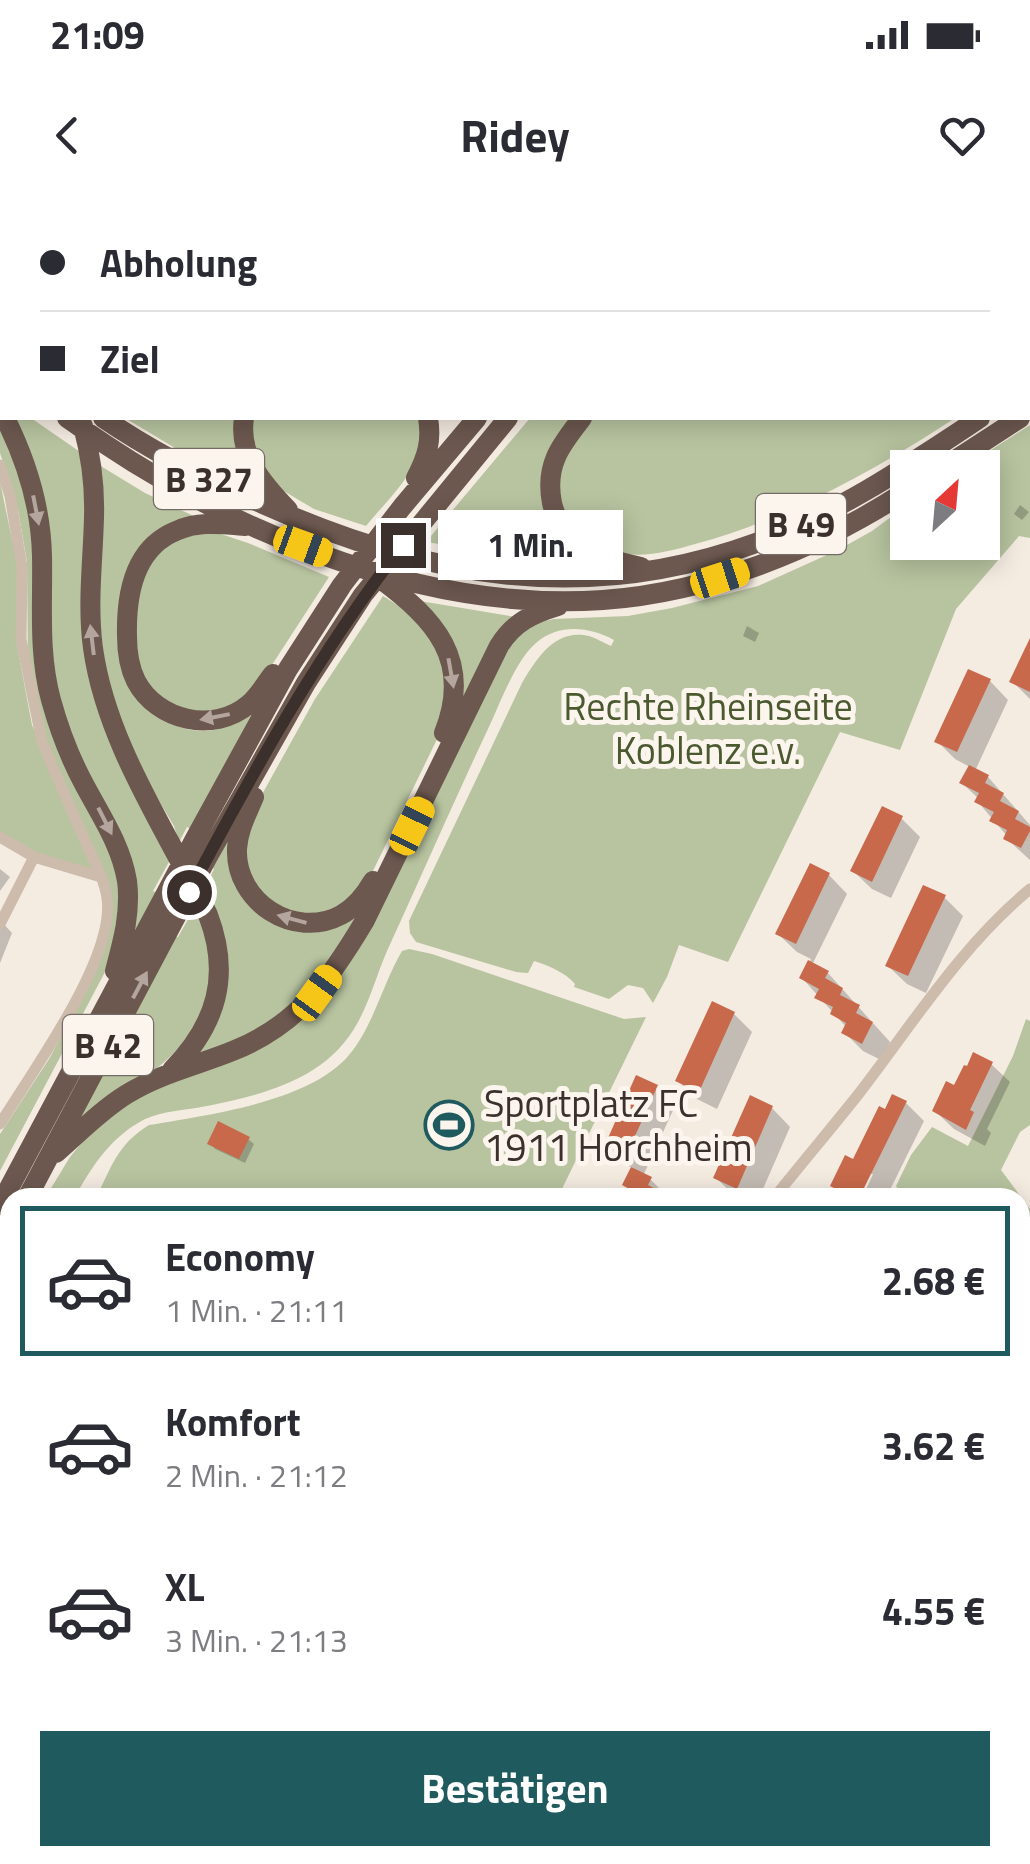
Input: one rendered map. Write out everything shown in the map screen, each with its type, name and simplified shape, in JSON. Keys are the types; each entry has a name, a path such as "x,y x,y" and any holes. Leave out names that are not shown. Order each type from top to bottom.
{"highway":[{"path":"5,420 30,481 40,530 42,649 49,694 68,749 110,830 126,878 126,928 105,1007"},
{"name":"B 49","path":"70,420 199,499 258,528 365,568 404,587 492,596 574,601 649,594 698,584 796,551 890,501"},
{"path":"45,1164 116,1102 167,1074 196,1042 212,1013 219,976 217,945 208,915 102,699 90,619 94,489 81,420"},
{"name":"B 327","path":"106,420 209,480 296,519 423,561 488,574 536,578 604,577 658,570"},
{"path":"244,420 249,462 296,519"},
{"path":"402,508 426,458 430,442 428,420"},
{"name":"B 42","path":"9,1188 196,837 330,602 475,420"},
{"name":"B 42","path":"32,1188 207,858 306,683 364,595 506,420"},
{"path":"581,420 562,446 552,470 551,494 564,532 586,550 658,570"},
{"name":"B 49","path":"658,570 726,554 785,532 873,487 977,420"},
{"path":"971,450 1017,420"},
{"path":"258,528 188,526 162,538 144,557 132,585 127,622 130,665 144,694 156,706 186,719 202,721 234,714 260,693 330,602"},
{"path":"306,683 240,828 237,848 242,879 255,899 286,919 310,923 343,914 368,889 450,718 454,683 449,657 434,626 404,587"},
{"name":"B 49","path":"167,1074 254,1042 287,1022 317,993 364,922 505,636 524,619 574,601"}],"street":[{"path":"0,466 10,496 22,568 21,639 37,724 108,903 92,969 43,1060 0,1124"},
{"path":"0,837 34,857 100,876"},
{"path":"0,924 34,857"},
{"path":"782,1188 968,952 1030,889"}],"green space":[{"path":"13,420 34,420 86,456 83,613 170,860 130,946 134,921 86,770 61,711"},
{"path":"128,420 238,420 264,496"},
{"path":"250,420 420,420 422,434 415,463 366,526 314,509 282,490 254,457"},
{"path":"528,420 570,420 542,478 589,560 523,557 426,542"},
{"path":"587,420 952,420 904,450 890,450 890,459 796,507 729,534 667,551 639,555 607,549 571,530 557,493 564,456"},
{"path":"0,425 25,491 33,542 33,629 96,819 116,867 119,904 105,972 0,1171 0,1134 49,1059 83,996 111,913 45,739 28,665 27,562 18,510 0,453"},
{"path":"1030,425 1030,538 1019,536 1000,558 1000,450 991,450"},
{"path":"99,465 198,518 140,549 128,685 154,714 191,730 224,727 258,702 191,829 187,827 179,842 126,739 106,672 98,609"},
{"path":"0,482 18,568 16,640 32,725 93,870 31,851 0,832"},
{"name":"Rechte Rheinseite Koblenz e.v.","path":"890,518 890,560 998,560 956,609 900,750 840,732 728,962 679,945 653,1003 643,988 628,985 609,999 574,987 567,976 534,961 528,973 516,972 416,942 410,933 409,921 534,664 548,647 566,636 589,636 611,646 614,640 585,630 555,632 528,651 509,683 362,1014 344,1042 328,1059 288,1083 243,1098 145,1119 110,1146 80,1188 51,1188 83,1141 138,1095 305,1015 510,640 532,624 554,619 628,616 758,586 872,531"},
{"path":"218,533 329,577 255,691 218,713 171,708 142,677 135,647 136,599 150,561 179,537"},
{"path":"383,596 404,609 434,646 447,677 441,731 370,877 351,901 311,916 287,913 260,894 243,858 250,816 315,699"},
{"path":"420,601 516,617 463,705"},
{"path":"232,829 229,859 286,927 366,902 323,976 265,1029 194,1059 218,1014 204,890"},
{"path":"195,907 206,936 210,971 206,1002 194,1028 153,1071 74,1125 175,937"},
{"path":"402,951 432,954 624,1019 646,1017 562,1188 101,1188 122,1148 149,1125 256,1104 332,1071 357,1044"},
{"path":"1026,1019 1030,1021 1030,1125 1020,1132 1001,1170 1014,1188 897,1188 911,1155 932,1127 968,1146 1013,1056"}],"building":[{"path":"1030,638 1030,692 1009,682"},
{"path":"968,669 991,679 957,752 934,742"},
{"path":"969,765 989,775 985,783 1004,793 1000,801 1019,811 1015,819 1030,827 1021,848 1003,839 1007,830 989,821 994,812 974,802 979,793 959,783"},
{"path":"882,806 903,816 872,882 850,871"},
{"path":"810,863 830,873 796,944 775,934"},
{"path":"923,885 946,895 908,976 885,966"},
{"path":"808,960 829,971 825,978 843,988 840,995 860,1005 856,1013 873,1022 862,1044 841,1033 846,1023 830,1014 833,1007 814,998 819,989 799,978"},
{"path":"712,1001 735,1012 699,1092 675,1081"},
{"path":"973,1052 993,1062 970,1110 974,1112 966,1130 932,1111 946,1081 954,1085"},
{"path":"636,1075 658,1085 626,1156 604,1147"},
{"path":"892,1094 907,1101 864,1188 830,1186 845,1155 853,1159 879,1106 885,1109"},
{"path":"750,1095 773,1106 737,1188 713,1178"},
{"path":"218,1121 250,1137 239,1159 207,1144"},
{"path":"631,1167 652,1177 648,1185 654,1188 628,1188 622,1185"}],"place":[{"name":"Sportplatz FC 1911 Horchheim","path":"449,1125"}],"route":[{"path":"189,892 306,683 364,595 403,545"}]}
